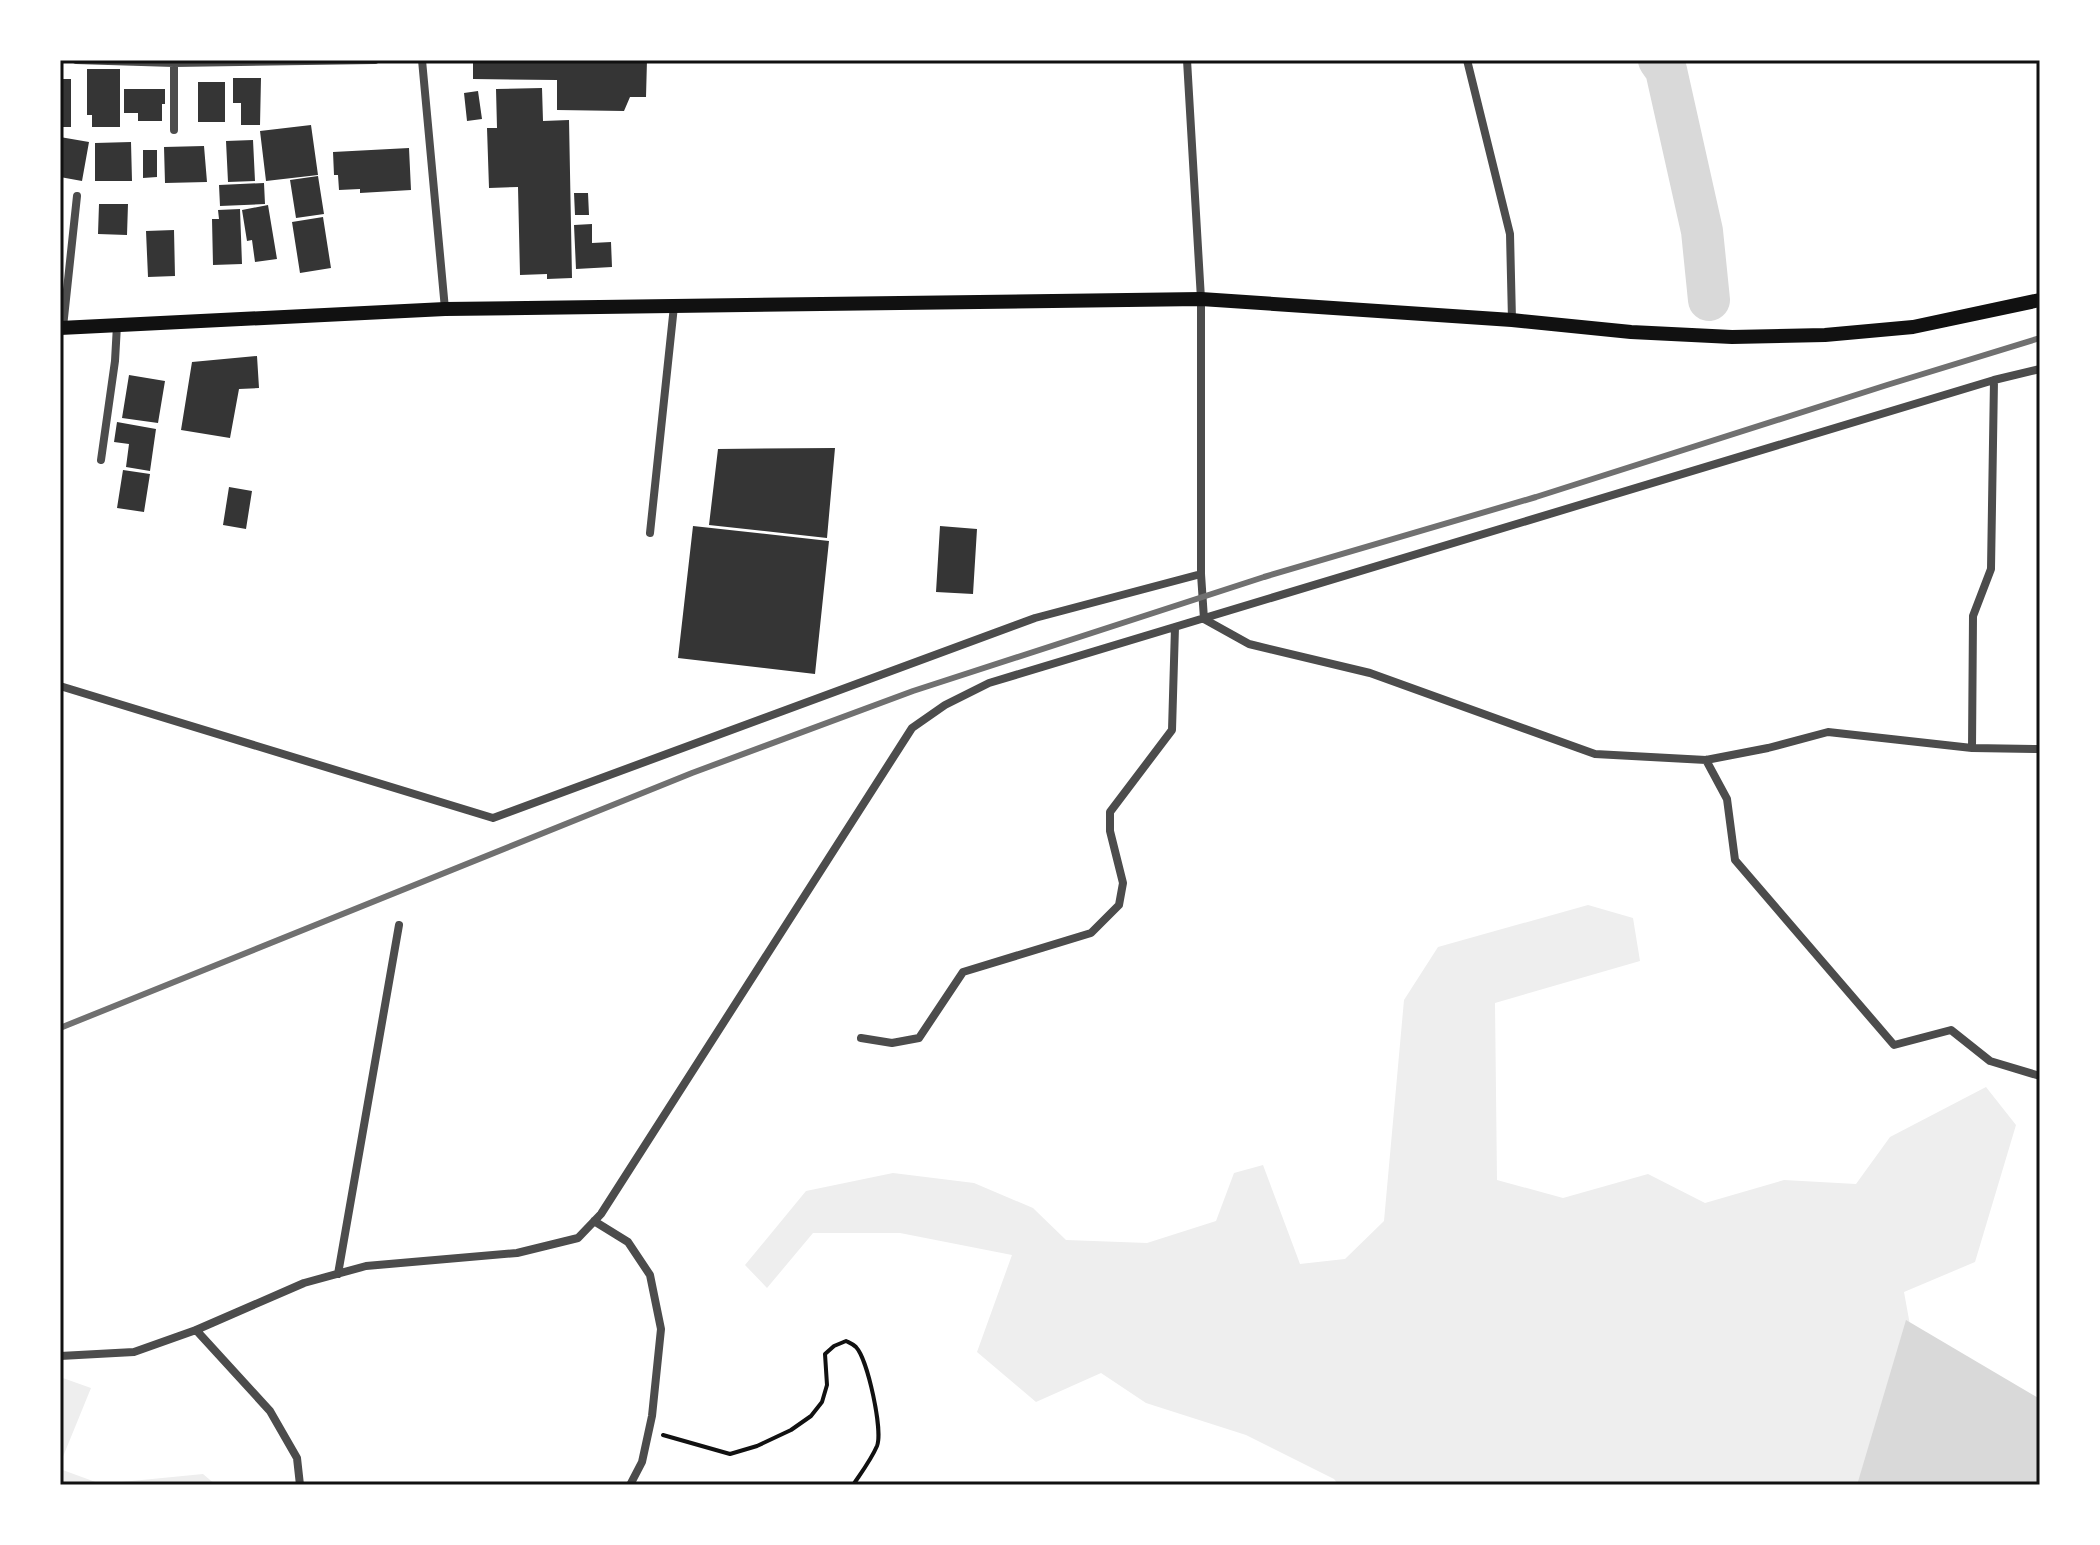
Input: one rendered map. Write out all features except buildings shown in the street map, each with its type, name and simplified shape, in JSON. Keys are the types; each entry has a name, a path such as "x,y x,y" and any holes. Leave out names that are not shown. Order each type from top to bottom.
{"main road":[{"path":"62,328 445,309 1201,299 1732,337 1825,335 1913,327 2040,300"}],"street":[{"path":"76,60 174,63 375,60"},
{"path":"422,60 445,309"},
{"path":"1187,60 1201,299 1201,574 1204,619"},
{"path":"1467,60 1510,234 1512,320"},
{"path":"174,63 174,130"},
{"path":"62,328 77,196"},
{"path":"650,533 674,306"},
{"path":"101,460 117,325"},
{"path":"60,1356 134,1352 196,1330 304,1283 366,1266 517,1253 578,1238 601,1214 912,728 945,705 989,683 1994,380 2040,369"},
{"path":"1972,748 1973,616 1991,569 1994,380"},
{"path":"60,686 493,818 1035,618 1201,574"},
{"path":"1204,619 1249,644 1370,673 1595,754 1706,760 1828,732 1972,748 2040,749"},
{"path":"861,1038 892,1043 919,1038 963,972 1091,933 1119,905 1123,883 1110,831 1110,812 1172,730 1175,627"},
{"path":"1706,760 1727,799 1735,860 1894,1045 1951,1030 1990,1061 2040,1076"},
{"path":"338,1274 399,925"},
{"path":"594,1221 628,1242 650,1275 661,1329 649,1431 642,1462 630,1485"},
{"path":"196,1330 270,1411 297,1458 300,1485"}],"path":[{"path":"649,1431 730,1454 757,1446 791,1430 811,1416 822,1402 827,1385 825,1354 846,1341 855,1345 869,1374 878,1421 878,1444 853,1485"}],"shaded area":[{"path":"1588,905 1633,918 1640,961 1495,1003 1497,1180 1563,1198 1648,1174 1705,1203 1784,1180 1856,1184 1890,1137 1986,1087 2016,1125 1975,1262 1904,1292 1939,1485 1339,1485 1334,1479 1246,1435 1146,1403 1101,1373 1036,1402 977,1352 1012,1255 900,1233 813,1233 767,1288 745,1265 806,1191 893,1173 974,1183 1033,1208 1066,1240 1147,1243 1216,1221 1234,1173 1263,1165 1300,1264 1345,1259 1384,1221 1404,1000 1438,947"},
{"path":"1906,1320 2040,1399 2040,1485 1857,1485"},
{"path":"60,1377 91,1388 60,1464"},
{"path":"60,1469 101,1484 203,1474 216,1485 60,1485"}],"waterway":[{"path":"1659,60 1666,70 1702,231 1709,300"}],"railway":[{"path":"60,1028 692,773 913,691 1264,577 1536,497 2040,338"}]}
